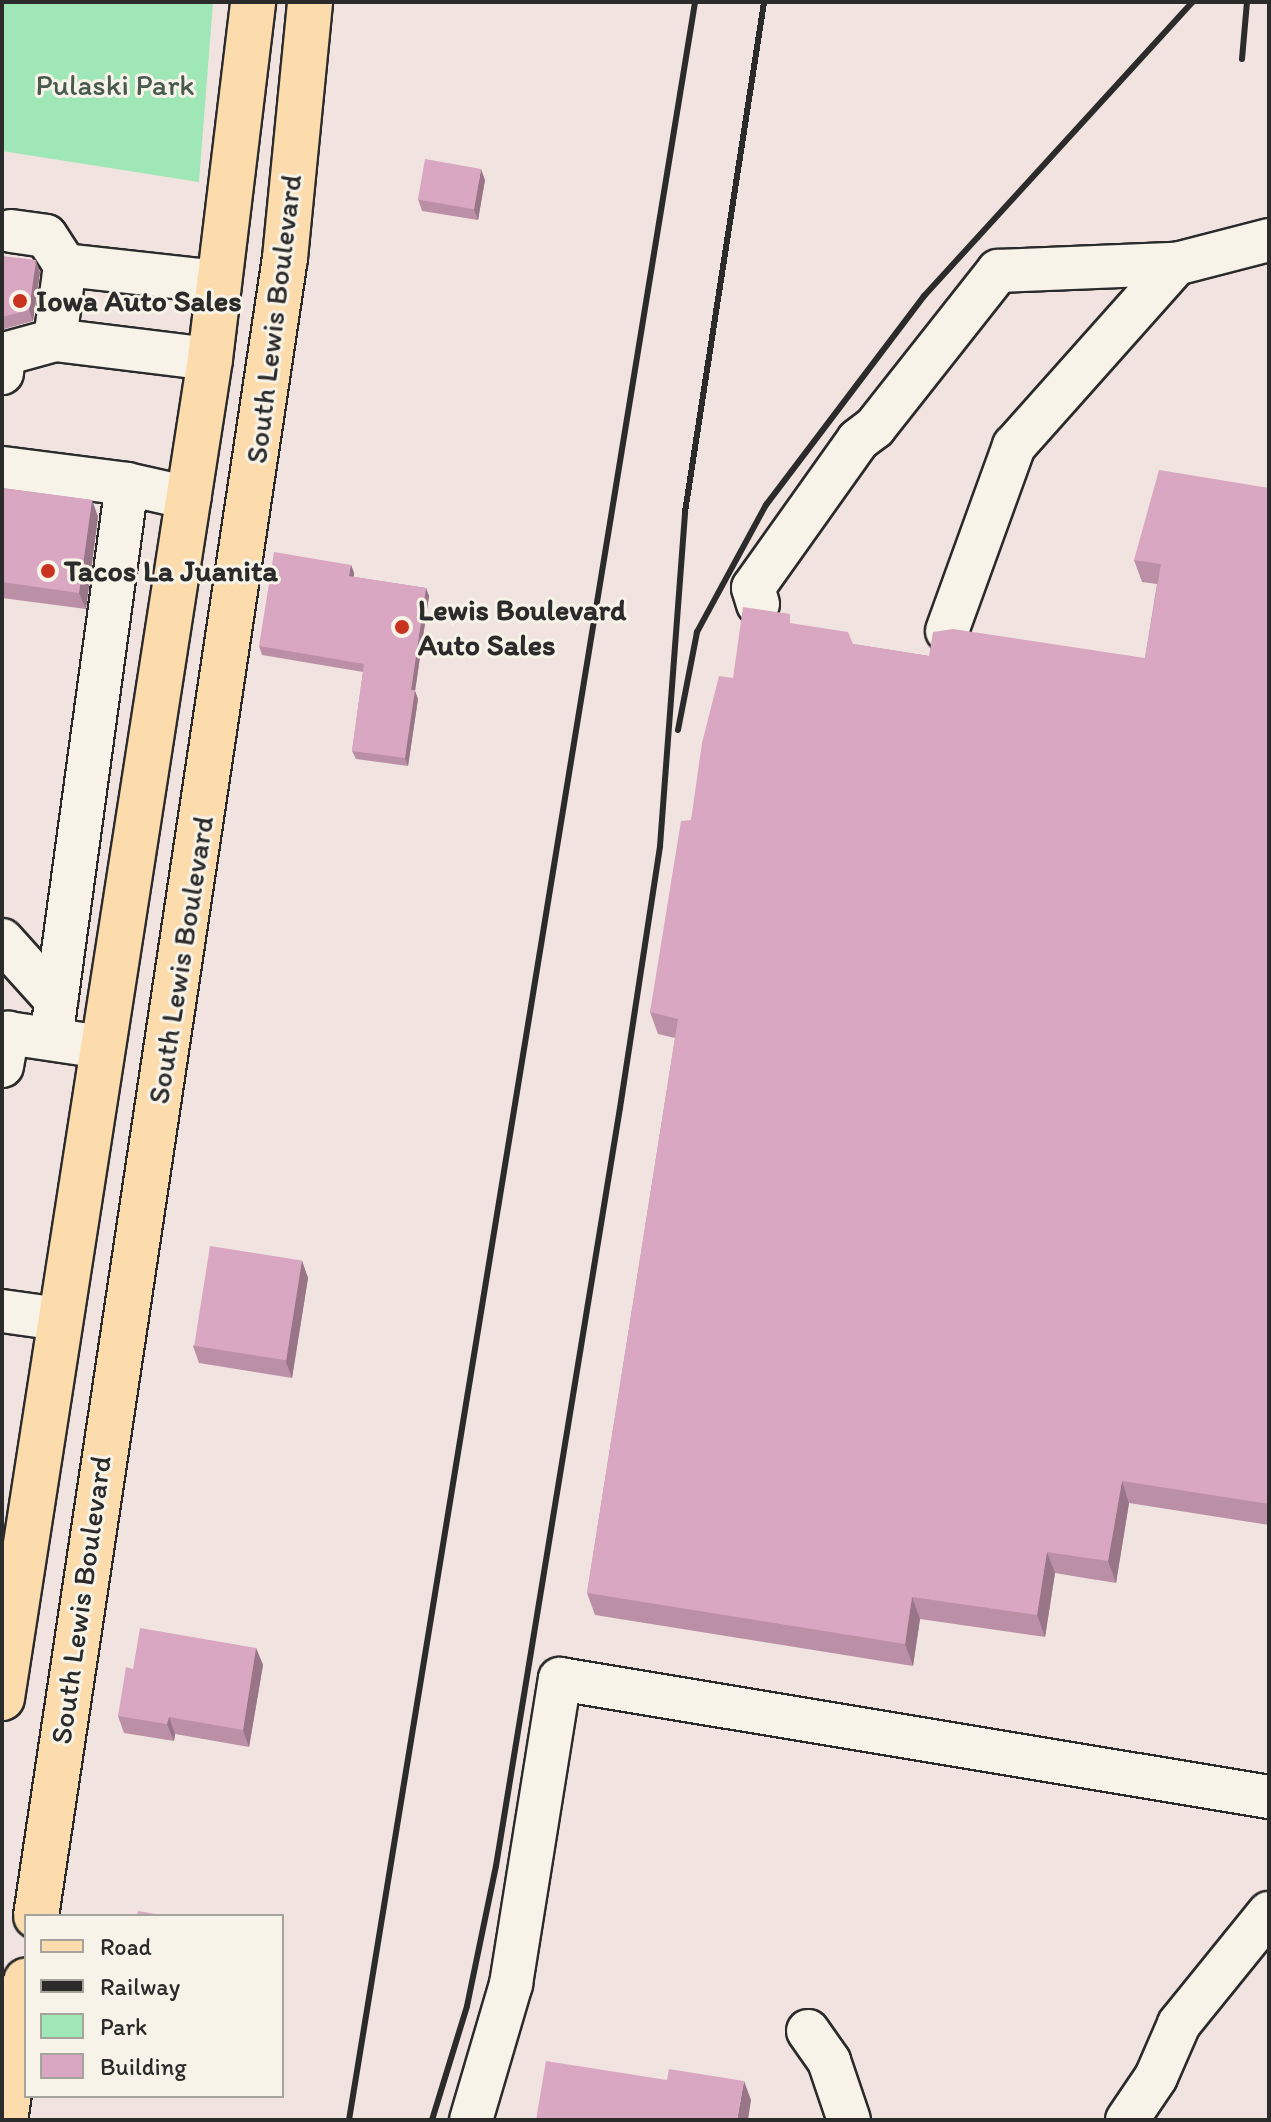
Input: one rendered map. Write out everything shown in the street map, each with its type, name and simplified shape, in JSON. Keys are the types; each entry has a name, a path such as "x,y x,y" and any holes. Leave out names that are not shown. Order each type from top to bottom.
{"main road":[{"name":"South Lewis Boulevard","path":"2,1698 10,1584 59,1319 210,359 253,2"},
{"name":"South Lewis Boulevard","path":"36,1914 285,258 310,2"},
{"path":"285,258 338,2"},
{"path":"5,2120 24,1994"}],"street":[{"path":"11,231 46,236 65,265 55,340"},
{"path":"758,604 753,588 858,440 875,427 998,271 1176,264 1269,240"},
{"path":"947,631 1014,446 1176,264"},
{"path":"65,265 219,282"},
{"path":"2,373 4,354 55,340 210,359"},
{"path":"2,468 127,484 189,498"},
{"path":"54,1020 127,484"},
{"path":"109,613 168,626"},
{"path":"2,940 54,1020 102,1047"},
{"path":"2,1066 8,1033 54,1020"},
{"path":"2,1311 59,1319"},
{"path":"471,2120 511,1984 560,1679 1269,1797"},
{"path":"1127,2120 1156,2077 1179,2024 1269,1913"},
{"path":"808,2031 829,2061 849,2120"}],"green space":[{"name":"Pulaski Park","path":"2,2 213,2 199,182 2,151"}],"building":[{"path":"425,159 481,169 474,209 418,199"},
{"path":"2,256 36,260 29,310 2,317"},
{"path":"1159,470 1269,488 1269,1504 1122,1481 1108,1561 1047,1552 1037,1615 912,1597 905,1644 587,1593 678,1019 650,1012 681,821 691,820 702,743 719,676 733,678 743,607 790,614 790,623 848,632 853,644 929,656 933,632 953,629 1145,658 1161,564 1134,560"},
{"name":"Tacos La Juanita","path":"2,488 92,500 79,593 2,582"},
{"path":"274,552 351,565 349,576 426,588 405,758 352,751 364,664 259,646"},
{"path":"210,1246 302,1261 286,1360 194,1346"},
{"path":"140,1628 256,1648 243,1730 169,1717 167,1724 118,1716 126,1667 133,1669"},
{"path":"546,2061 667,2080 669,2069 744,2081 737,2120 536,2120"}],"railway":[{"path":"349,2120 695,2"},
{"path":"432,2120 467,2006 496,1866 620,1108 660,846 685,512 764,2"},
{"path":"678,730 697,632 766,505 924,296 1192,2"},
{"path":"1242,59 1247,2"}],"place":[{"name":"Iowa Auto Sales","path":"20,301"},
{"name":"Tacos La Juanita","path":"48,571"},
{"name":"Lewis Boulevard Auto Sales","path":"402,627"}]}
